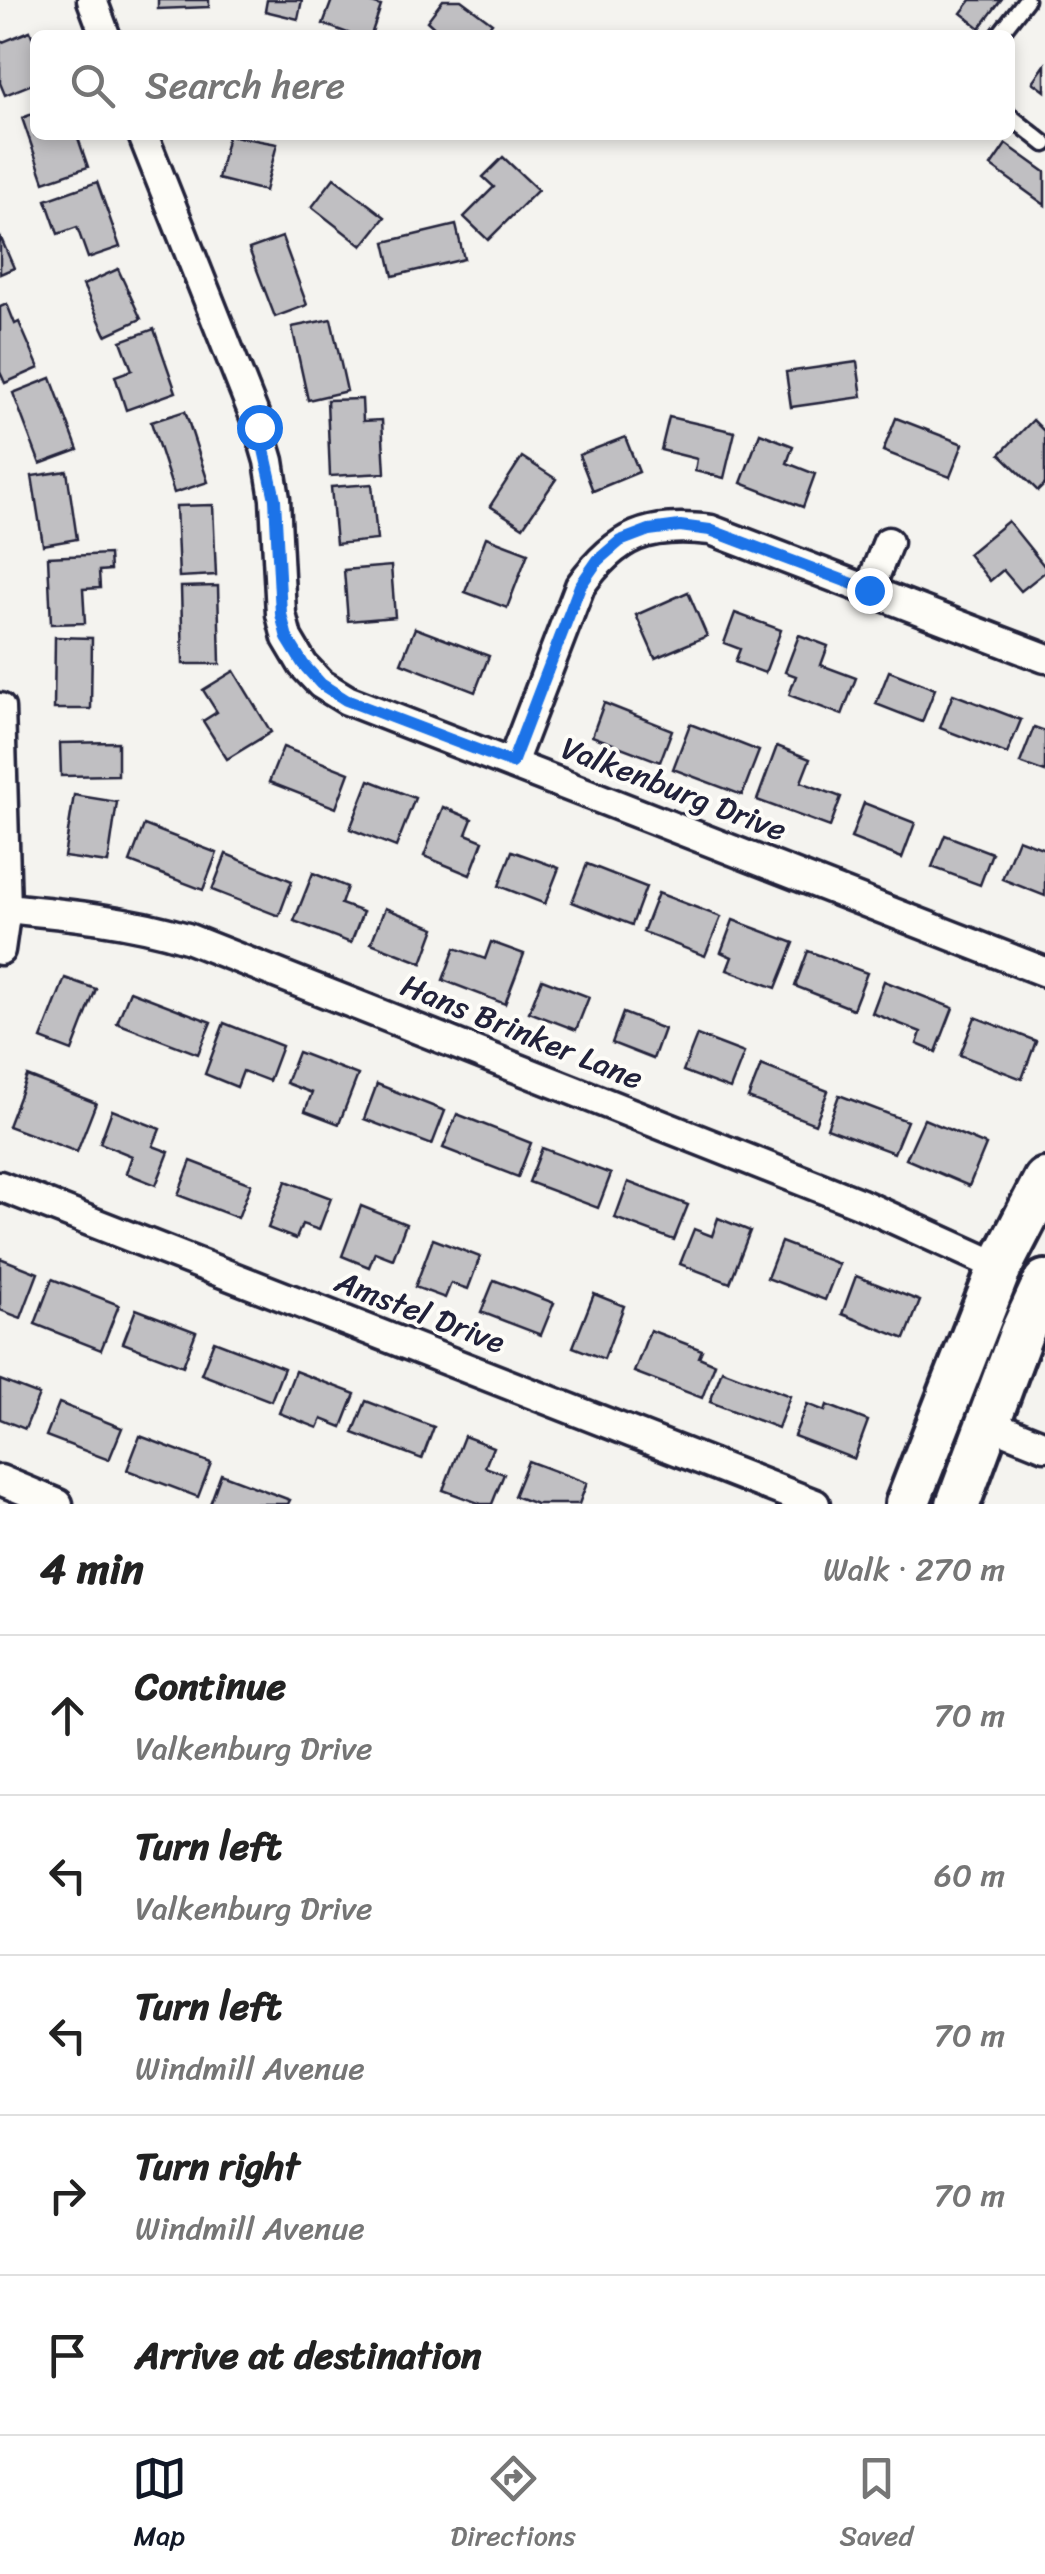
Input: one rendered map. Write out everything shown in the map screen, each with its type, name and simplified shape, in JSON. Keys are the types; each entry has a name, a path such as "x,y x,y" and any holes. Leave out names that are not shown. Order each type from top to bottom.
{"main road":[{"path":"907,1504 1000,1267 1045,1180"},
{"path":"958,1504 1021,1334 1045,1282"}],"street":[{"path":"92,0 103,30"},
{"name":"Valkenburg Drive","path":"145,140 259,427 275,499 281,614 287,638 321,684 346,700 1045,972"},
{"path":"512,763 580,586 598,560 620,541 649,530 680,526 710,530 1045,658"},
{"path":"869,590 888,542"},
{"path":"0,708 6,908 0,950"},
{"name":"Hans Brinker Lane","path":"6,908 116,921 187,938 859,1203 1000,1267"},
{"name":"Amstel Drive","path":"0,1186 815,1504"},
{"path":"990,1424 1045,1446"},
{"path":"0,1480 58,1504"}],"lane":[{"path":"1003,30 1026,0"},
{"path":"1015,120 1045,144"}],"building":[{"path":"158,0 209,0 209,7 158,9"},
{"path":"267,0 302,0 298,19 265,11"},
{"path":"332,0 363,0 381,6 373,30 339,30 323,24"},
{"path":"443,0 461,0 492,23 487,30 437,30 427,21"},
{"path":"971,0 1001,0 980,28 961,13"},
{"path":"30,31 30,85 5,95 0,83 0,43"},
{"path":"1045,65 1045,91 1033,82"},
{"path":"30,115 30,140 79,140 88,167 44,182 22,118"},
{"path":"227,140 277,144 265,191 218,179"},
{"path":"1006,144 1045,172 1045,205 991,166"},
{"path":"503,157 538,190 488,240 464,217 494,187 483,177"},
{"path":"334,178 385,217 362,246 312,207"},
{"path":"97,182 120,247 88,258 77,227 58,234 46,200"},
{"path":"456,225 464,259 393,276 385,242"},
{"path":"0,236 14,268 0,274"},
{"path":"282,237 307,305 275,317 249,249"},
{"path":"118,269 141,319 106,335 83,285"},
{"path":"7,304 39,368 5,383 0,372 0,307"},
{"path":"331,319 347,391 308,400 292,327"},
{"path":"154,329 176,392 126,410 115,376 132,370 121,341"},
{"path":"857,362 862,397 791,407 786,372"},
{"path":"51,378 78,450 40,464 13,393"},
{"path":"362,399 363,421 382,420 385,473 330,476 327,400"},
{"path":"185,411 208,482 174,493 151,422"},
{"path":"669,417 735,432 724,478 695,471 697,459 661,450"},
{"path":"896,418 963,444 950,477 883,451"},
{"path":"1033,420 1045,432 1045,484 1038,491 1000,454"},
{"path":"760,433 793,446 787,463 815,474 803,507 741,483"},
{"path":"625,437 639,472 593,491 579,455"},
{"path":"522,457 556,479 523,527 490,506"},
{"path":"67,471 77,539 43,545 32,476"},
{"path":"372,484 377,540 336,544 331,487"},
{"path":"213,505 216,575 179,577 176,506"},
{"path":"1008,521 1045,567 1045,572 1021,591 1003,570 990,581 968,554"},
{"path":"486,537 528,553 507,608 465,592"},
{"path":"109,554 110,570 99,571 100,588 83,589 85,623 51,624 48,557"},
{"path":"391,566 395,617 348,621 344,570"},
{"path":"218,586 220,664 183,664 181,587"},
{"path":"688,592 707,636 655,658 636,615"},
{"path":"735,613 781,630 765,673 735,662 740,649 724,643"},
{"path":"415,628 489,656 475,692 401,663"},
{"path":"799,635 828,646 821,665 856,678 842,715 789,695 796,676 785,672"},
{"path":"55,637 92,638 91,709 54,709"},
{"path":"234,671 271,732 227,759 203,721 217,712 203,690"},
{"path":"889,671 935,689 922,722 876,704"},
{"path":"953,694 1021,720 1007,754 940,728"},
{"path":"604,703 672,730 660,762 592,736"},
{"path":"690,724 759,751 742,795 673,769"},
{"path":"1034,727 1045,731 1045,772 1020,763"},
{"path":"118,742 118,775 61,776 60,743"},
{"path":"777,746 810,759 801,782 841,797 830,827 757,800"},
{"path":"283,747 349,773 336,808 269,782"},
{"path":"369,780 415,798 396,847 350,829"},
{"path":"74,795 117,802 108,863 64,857"},
{"path":"864,803 915,823 902,858 851,838"},
{"path":"443,807 472,819 466,834 483,841 470,875 424,856"},
{"path":"144,825 217,853 203,890 130,862"},
{"path":"945,835 992,853 980,885 932,867"},
{"path":"1018,839 1045,849 1045,896 1002,879"},
{"path":"512,851 559,868 545,904 499,886"},
{"path":"226,854 292,881 279,916 212,890"},
{"path":"587,864 646,887 632,925 572,902"},
{"path":"313,873 347,887 341,904 363,912 351,943 294,921"},
{"path":"658,893 721,917 705,956 643,932"},
{"path":"385,908 435,928 422,963 371,943"},
{"path":"733,920 794,943 776,988 727,970 732,957 721,952"},
{"path":"491,942 524,954 505,1004 443,980 455,948 485,959"},
{"path":"808,951 867,973 853,1009 795,986"},
{"path":"65,978 96,989 72,1051 41,1039"},
{"path":"542,979 589,997 576,1030 529,1012"},
{"path":"884,981 953,1008 936,1052 917,1044 921,1032 872,1013"},
{"path":"130,991 211,1022 198,1054 117,1023"},
{"path":"623,1013 664,1029 653,1059 612,1043"},
{"path":"975,1017 1036,1041 1022,1079 960,1055"},
{"path":"224,1023 282,1046 269,1081 243,1071 237,1087 205,1074"},
{"path":"697,1035 744,1053 730,1089 683,1071"},
{"path":"298,1052 358,1075 339,1124 305,1111 312,1093 286,1083"},
{"path":"761,1065 828,1091 815,1124 748,1098"},
{"path":"27,1076 96,1103 77,1152 8,1126"},
{"path":"377,1084 445,1111 432,1145 364,1119"},
{"path":"839,1095 907,1121 894,1153 827,1128"},
{"path":"112,1110 160,1129 153,1146 169,1152 156,1185 126,1173 132,1156 100,1143"},
{"path":"457,1114 531,1143 518,1177 443,1148"},
{"path":"924,1119 986,1145 969,1186 906,1159"},
{"path":"542,1148 611,1174 598,1208 529,1182"},
{"path":"191,1161 251,1184 238,1218 178,1195"},
{"path":"286,1181 331,1198 319,1230 302,1224 296,1239 268,1228"},
{"path":"628,1182 688,1205 674,1240 615,1218"},
{"path":"361,1206 406,1224 393,1259 375,1252 369,1267 342,1256"},
{"path":"718,1218 750,1231 730,1283 680,1264 694,1229 712,1236"},
{"path":"433,1239 480,1257 468,1289 451,1283 445,1298 415,1287"},
{"path":"781,1242 839,1264 825,1300 767,1278"},
{"path":"0,1258 38,1273 21,1318 0,1310"},
{"path":"856,1276 920,1301 905,1339 842,1314"},
{"path":"52,1279 119,1305 101,1350 35,1324"},
{"path":"494,1280 554,1303 541,1335 481,1312"},
{"path":"594,1294 624,1306 604,1359 573,1347"},
{"path":"136,1309 196,1332 183,1366 123,1343"},
{"path":"650,1330 702,1350 699,1357 715,1364 702,1398 634,1372"},
{"path":"214,1341 284,1368 271,1401 201,1374"},
{"path":"722,1370 790,1396 778,1428 710,1402"},
{"path":"295,1371 355,1394 342,1427 322,1419 318,1428 279,1413"},
{"path":"0,1380 39,1395 25,1429 0,1419"},
{"path":"366,1401 434,1427 422,1459 353,1433"},
{"path":"59,1403 122,1428 109,1460 46,1436"},
{"path":"807,1404 825,1411 827,1405 868,1421 854,1459 794,1436"},
{"path":"140,1436 211,1463 198,1497 127,1470"},
{"path":"464,1436 493,1447 485,1467 504,1474 492,1504 481,1504 443,1490"},
{"path":"528,1461 587,1483 579,1504 536,1504 514,1496"},
{"path":"221,1474 290,1500 288,1504 210,1504"}],"route":[{"path":"259,427 275,499 281,614 287,638 303,664 321,684 346,700 512,763 580,586 598,560 620,541 649,530 680,526 710,530 869,590"}]}
